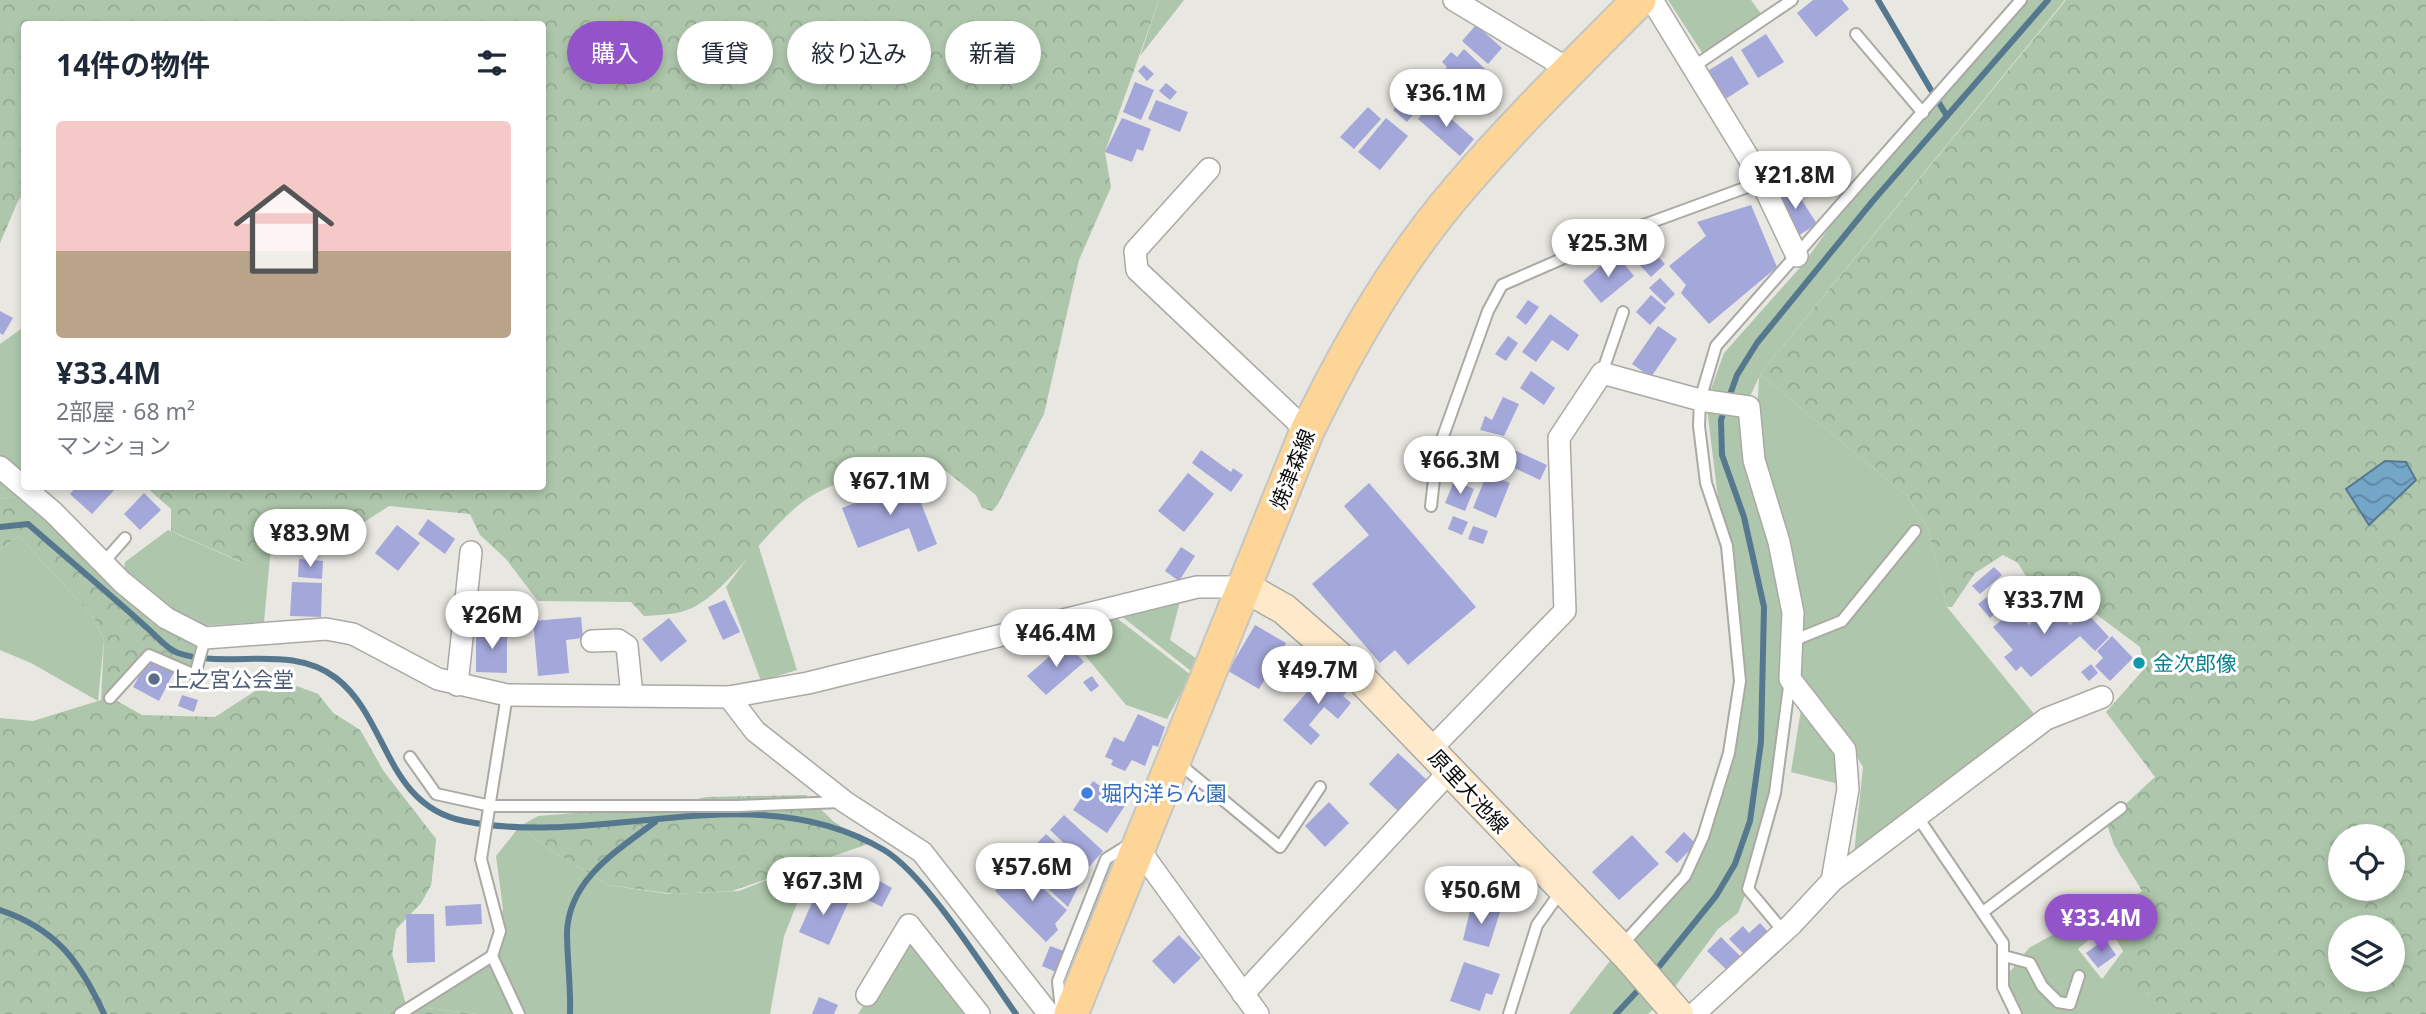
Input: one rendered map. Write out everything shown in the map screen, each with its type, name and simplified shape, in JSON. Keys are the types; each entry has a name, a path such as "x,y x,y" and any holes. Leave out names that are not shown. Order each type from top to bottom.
{"main road":[{"name":"焼津森線","path":"1071,1014 1105,896 1140,842 1307,431 1339,364 1403,262 1459,189 1639,0"},
{"name":"原里大池線","path":"1245,587 1284,609 1348,665 1623,952 1678,1014"}],"street":[{"path":"1454,0 1570,70"},
{"path":"1652,0 1761,182 1797,256"},
{"path":"1209,169 1135,251 1137,270 1307,431"},
{"path":"1243,994 1565,611 1559,438 1602,373 1700,400 1749,407 1754,460 1779,542 1793,612 1790,679 1844,750 1847,789 1832,881"},
{"path":"0,467 21,480"},
{"path":"45,494 103,563 166,618 203,645 326,629 353,634 407,664 457,685 507,695 729,697 808,683 1197,587 1245,587"},
{"path":"457,685 471,552"},
{"path":"592,641 618,640 627,646 632,696"},
{"path":"1694,1014 1784,932 1832,881 2046,719 2102,696"},
{"path":"729,697 755,731 845,802 922,852 1049,1014"},
{"path":"1140,842 1258,1014"},
{"path":"867,995 909,925 979,1014"}],"lane":[{"path":"1693,67 1792,0"},
{"path":"1623,952 1685,876 1698,846 1729,753 1740,681 1734,594 1727,546 1706,482 1699,425 1700,400 1716,346 2021,0"},
{"path":"1856,34 1923,113"},
{"path":"1431,506 1437,453 1488,311 1502,285 1619,234 1761,182"},
{"path":"1602,373 1623,312"},
{"path":"1792,641 1842,621 1915,531"},
{"path":"103,563 125,538"},
{"path":"110,698 149,654 195,675 203,645"},
{"path":"1784,932 1748,889 1775,793 1790,679"},
{"path":"400,1014 492,956 500,931 481,859 507,695"},
{"path":"410,757 436,794 490,809 845,802"},
{"path":"1174,759 1280,847 1320,787"},
{"path":"1983,912 2121,808"},
{"path":"1917,816 2003,943 2003,987 2016,1014"},
{"path":"1509,1014 1537,925 1562,890"},
{"path":"1062,1014 1058,981 1105,896"},
{"path":"492,956 519,1014"},
{"path":"2004,956 2030,963 2042,986 2058,1002 2070,1003 2078,976"}],"green space":[{"path":"0,0 1159,0 1105,152 1111,187 1079,260 1044,414 998,504 992,511 982,508 976,495 932,460 856,477 813,495 796,507 714,593 698,605 677,613 644,616 631,602 538,601 506,559 480,535 470,514 389,506 349,532 286,539 242,562 171,531 171,509 149,490 546,490 546,21 21,21 21,197 0,243"},
{"path":"1159,0 1184,0 1140,56"},
{"path":"1668,0 1751,0 1764,18 1703,54"},
{"path":"2020,0 2065,0 1760,374 1907,496 1928,529 1947,607 2035,715 1854,854 1863,767 1834,719 1797,669 1764,477 1757,414 1759,377 1748,401 1711,389 1724,353 1804,263 1859,186"},
{"path":"2066,0 2426,0 2426,1014 2169,1014 2149,994 2103,978 2123,951 2104,919 2142,891 2114,845 2106,822 2155,777 2106,712 2145,668 2140,647 2088,608 2073,617 2033,588 2018,563 2003,555 1975,573 1952,607 1947,607 1928,529 1907,496 1760,374"},
{"path":"21,329 21,490 20,495 0,499 0,344"},
{"path":"1707,408 1745,411 1749,482 1780,577 1786,624 1776,786 1759,860 1738,913 1718,929 1668,996 1648,1014 1569,1014 1616,953 1703,853 1740,681"},
{"path":"20,495 101,576 197,638 191,667 152,652 112,698 142,715 215,717 260,688 296,686 318,694 333,713 360,730 384,772 436,839 431,885 421,903 396,929 392,954 405,1002 409,1006 478,1014 0,1014 0,718 33,721 101,700 104,640 94,618 19,536 0,549 0,499"},
{"path":"168,530 241,562 271,547 264,622 197,626 123,578 125,562"},
{"path":"19,536 94,618 104,640 98,701 31,663 0,650 0,549"},
{"path":"758,544 797,670 761,681 726,587"},
{"path":"1180,601 1170,640 1197,659 1191,671 1120,615"},
{"path":"1114,616 1191,675 1167,719 1126,705 1065,631"},
{"path":"296,686 318,694 333,713 360,730 384,772 436,839 431,885 421,903 396,929 392,954 405,1002 411,1005 425,990 491,956 503,909 496,856 520,826 549,849 608,885 669,894 739,891 814,861 784,936 770,1014 478,1014 418,1007 258,1014 260,688"},
{"path":"1802,703 1842,761 1843,785 1791,772"},
{"path":"806,795 833,821 868,844 732,891 674,894 608,885 549,849 520,826 538,816 661,806 707,797"},
{"path":"2092,913 2099,931 2078,949 2101,978 2121,982 2148,993 2169,1014 2020,1014 2005,978 2029,948"},
{"path":"908,936 982,1014 858,1014"}],"water":[{"path":"2385,461 2406,462 2416,480 2369,525 2346,489"}],"building":[{"path":"1813,0 1842,0 1849,9 1816,37 1797,13"},
{"path":"1476,25 1502,48 1488,64 1462,41"},
{"path":"1766,34 1784,62 1758,78 1741,50"},
{"path":"1464,49 1485,69 1453,104 1431,84 1447,67 1442,62 1451,52 1457,57"},
{"path":"1732,56 1749,84 1724,100 1706,72"},
{"path":"1144,65 1154,74 1147,81 1138,71"},
{"path":"1135,82 1154,90 1141,120 1123,112"},
{"path":"1166,83 1177,92 1170,100 1159,91"},
{"path":"1414,86 1428,97 1407,122 1393,110"},
{"path":"1156,100 1188,112 1180,132 1148,119"},
{"path":"1432,102 1474,139 1460,156 1418,119"},
{"path":"1368,107 1381,119 1354,149 1340,137"},
{"path":"1122,118 1151,129 1143,151 1137,149 1132,162 1105,152"},
{"path":"1386,118 1408,136 1380,170 1358,152"},
{"path":"1793,186 1817,224 1796,237 1772,197"},
{"path":"1751,205 1777,267 1709,324 1681,293 1686,285 1669,266 1706,236 1697,222"},
{"path":"1649,247 1665,264 1651,277 1635,260"},
{"path":"1609,259 1614,264 1620,259 1634,276 1601,303 1583,281"},
{"path":"1660,278 1675,294 1665,304 1649,288"},
{"path":"1651,295 1666,308 1650,325 1636,312"},
{"path":"1528,300 1539,307 1526,325 1516,317"},
{"path":"0,311 13,318 3,335 0,333"},
{"path":"1550,314 1579,335 1568,351 1552,340 1536,362 1522,352"},
{"path":"1658,326 1677,339 1651,377 1632,364"},
{"path":"1508,336 1518,343 1506,361 1495,354"},
{"path":"1531,371 1555,388 1544,405 1520,388"},
{"path":"1503,397 1519,404 1504,436 1480,430 1485,416 1492,420"},
{"path":"1492,441 1507,448 1499,463 1484,456"},
{"path":"1512,449 1547,465 1540,480 1506,464"},
{"path":"1201,450 1231,472 1233,468 1243,475 1231,492 1192,463"},
{"path":"1188,473 1214,494 1184,532 1158,511"},
{"path":"1487,474 1510,483 1496,518 1473,508"},
{"path":"912,480 937,544 918,552 909,528 858,548 842,508"},
{"path":"1454,481 1474,489 1465,511 1445,503"},
{"path":"1369,483 1476,607 1408,665 1395,650 1380,663 1312,584 1369,535 1344,506"},
{"path":"74,490 114,490 92,514 70,494"},
{"path":"144,493 161,510 140,530 124,514"},
{"path":"1453,516 1468,522 1462,535 1448,529"},
{"path":"428,519 455,539 445,554 418,534"},
{"path":"397,525 420,543 398,571 375,553"},
{"path":"1473,526 1488,531 1483,544 1468,539"},
{"path":"1181,547 1195,556 1179,581 1165,571"},
{"path":"299,559 323,561 322,579 298,577"},
{"path":"1994,567 2002,575 1980,594 1972,586"},
{"path":"292,582 322,583 321,617 290,616"},
{"path":"480,592 506,592 506,619 480,619"},
{"path":"1990,595 2001,608 1990,618 1978,604"},
{"path":"2036,598 2046,610 2052,604 2070,625 2086,612 2109,637 2095,651 2080,636 2031,677 2021,666 2016,671 2004,657 2013,650 1993,627 2015,609 2029,625 2034,620 2024,609"},
{"path":"725,600 740,632 723,640 708,607"},
{"path":"581,617 583,638 566,640 569,673 538,676 533,621"},
{"path":"669,618 687,641 661,662 642,639"},
{"path":"1255,625 1286,643 1259,689 1228,671"},
{"path":"476,629 507,629 507,673 476,672"},
{"path":"2112,636 2133,658 2110,681 2095,666 2103,658 2097,651"},
{"path":"1066,642 1084,662 1046,695 1027,676"},
{"name":"上之宮公会堂","path":"150,657 175,670 159,701 133,687"},
{"path":"2091,664 2098,673 2089,681 2081,672"},
{"path":"1326,670 1348,690 1343,696 1351,703 1338,719 1324,707 1309,725 1320,735 1311,745 1283,720"},
{"path":"1092,676 1099,686 1091,692 1083,682"},
{"path":"182,695 198,700 194,712 178,706"},
{"path":"1138,714 1165,727 1158,747 1153,745 1145,766 1132,760 1125,771 1111,765 1113,760 1105,757 1114,737 1124,742"},
{"path":"1398,753 1428,781 1398,811 1369,784"},
{"path":"1093,781 1126,804 1107,833 1073,810"},
{"path":"1329,802 1349,823 1325,847 1305,826"},
{"path":"1064,815 1103,851 1089,867 1050,830"},
{"path":"1684,832 1696,844 1677,863 1665,852"},
{"path":"1046,834 1086,871 1068,907 1019,862"},
{"path":"1632,835 1659,864 1619,900 1592,872"},
{"path":"839,859 864,872 853,891 828,879"},
{"path":"1017,865 1067,910 1055,924 1058,930 1046,942 995,891"},
{"path":"871,876 892,888 882,907 860,896"},
{"path":"818,889 848,903 829,945 799,932"},
{"path":"481,904 482,924 446,926 445,906"},
{"path":"1471,906 1500,912 1489,947 1463,940"},
{"path":"406,914 434,914 435,962 407,963"},
{"path":"1760,923 1770,934 1746,956 1729,939 1743,926 1749,933"},
{"path":"1179,935 1201,958 1174,984 1152,961"},
{"path":"1721,937 1743,959 1730,973 1707,951"},
{"path":"2105,939 2116,955 2098,968 2086,953"},
{"path":"1050,946 1064,951 1056,972 1042,966"},
{"path":"1464,962 1500,974 1492,995 1486,993 1480,1011 1450,1001"},
{"path":"819,997 838,1005 834,1014 812,1014"}],"waterway":[{"path":"1878,0 1931,90"},
{"path":"1653,974 1716,896 1735,864 1750,821 1761,742 1764,607 1744,517 1722,455 1721,420 1737,375 1757,343 1872,202 2048,0"},
{"path":"1939,103 1947,116"},
{"path":"0,527 28,524 165,645 178,653 198,658 279,659 299,662 336,678 353,695 367,715 403,780 418,798 438,812 464,821 517,827 570,827 731,814 784,817 835,828 884,850 918,880 936,902 1016,1014"},
{"path":"570,1014 567,932 576,896 586,881 611,855 655,822"},
{"path":"0,910 37,927 52,938 76,963 104,1014"},
{"path":"1616,1014 1643,985"}],"place":[{"name":"金次郎像","path":"2139,663"},
{"name":"上之宮公会堂","path":"154,679"},
{"name":"堀内洋らん園","path":"1087,793"}]}
